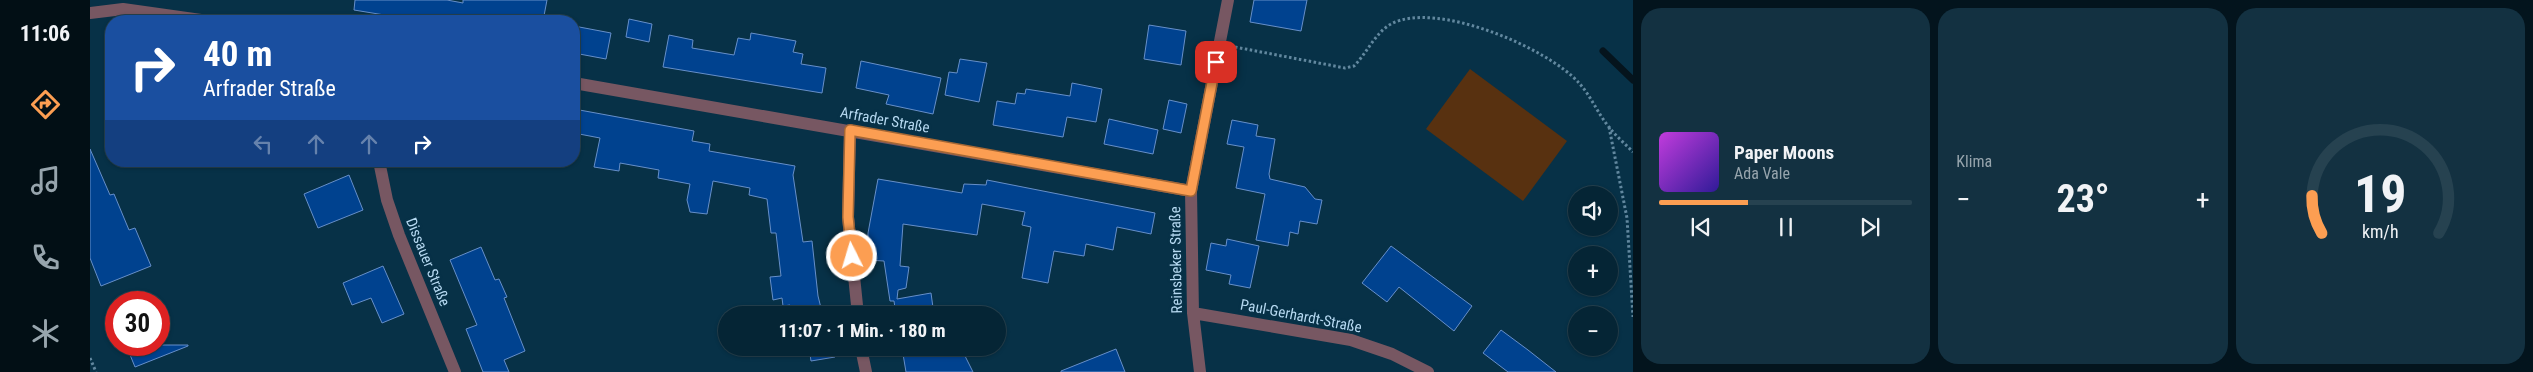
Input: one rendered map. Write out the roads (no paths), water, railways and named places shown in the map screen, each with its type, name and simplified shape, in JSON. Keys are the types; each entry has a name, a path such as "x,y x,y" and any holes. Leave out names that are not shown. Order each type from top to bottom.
{"street":[{"name":"Reinsbeker Straße","path":"1200,372 1193,313 1191,191 1228,0"},
{"path":"90,13 123,10 162,15"},
{"name":"Arfrader Straße","path":"580,85 850,130 1191,191"},
{"path":"850,130 848,217 857,306"},
{"name":"Dissauer Straße","path":"381,167 387,200 399,235 454,372"},
{"name":"Paul-Gerhardt-Straße","path":"1193,313 1351,340 1392,354 1428,372"},
{"path":"863,356 866,372"}],"waterway":[{"path":"1603,51 1633,80"}]}
